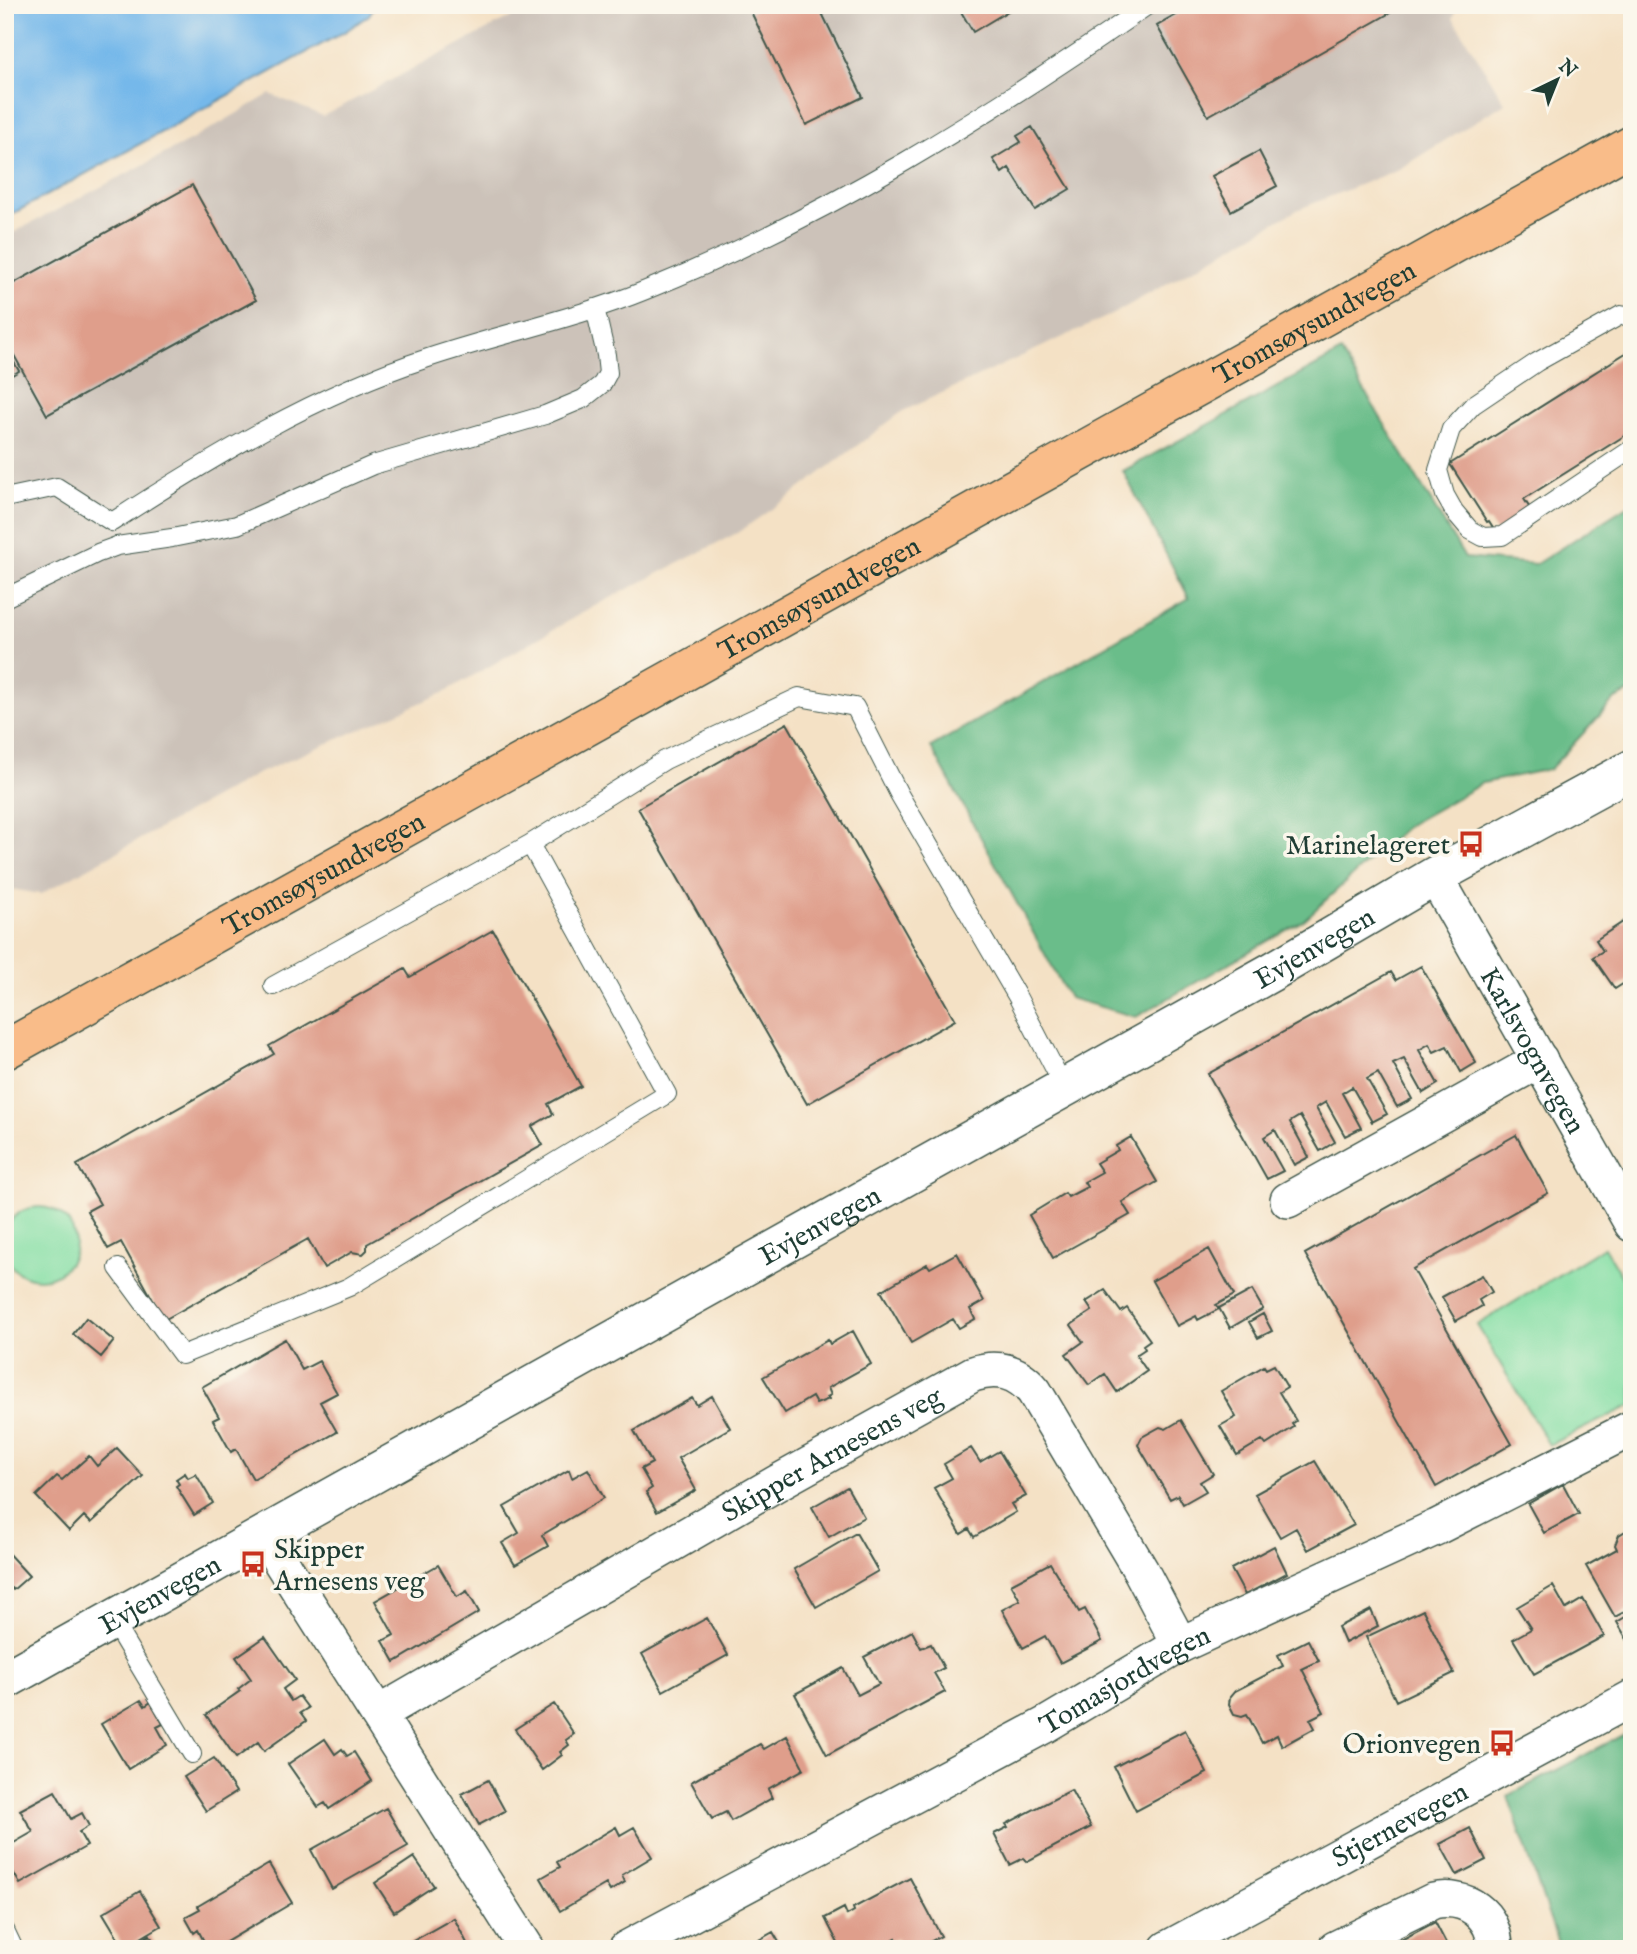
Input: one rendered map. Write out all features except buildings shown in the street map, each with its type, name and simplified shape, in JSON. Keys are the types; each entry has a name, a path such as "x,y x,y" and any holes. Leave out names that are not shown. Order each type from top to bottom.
{"highway":[{"name":"Tromsøysundvegen","path":"5,1050 1632,145"}],"street":[{"name":"Evjenvegen","path":"5,1680 1275,970 1435,876 1632,769"},
{"name":"Karlsvognvegen","path":"1435,876 1632,1224"},
{"path":"1288,1200 1540,1060"},
{"name":"Skipper Arnesens veg","path":"378,1714 777,1483 973,1374 992,1370 1013,1374 1028,1383 1034,1391 1141,1571 1180,1646"},
{"name":"Tomasjordvegen","path":"626,1949 1045,1725 1180,1646 1437,1527 1632,1428"},
{"path":"264,1535 527,1949"},
{"name":"Stjernevegen","path":"1167,1949 1632,1698"},
{"path":"1335,1949 1433,1901 1445,1898 1464,1901 1481,1912 1492,1928 1495,1949"}],"lane":[{"path":"98,553 112,522 222,455 350,388 427,358 643,292 735,251 839,199 980,118 1050,74 1148,5"},
{"path":"5,598 98,553 117,547 237,525 373,465 545,415 583,399 602,384 608,373 595,308"},
{"path":"1632,317 1621,316 1549,355 1473,405 1451,429 1438,470 1454,511 1470,530 1483,537 1503,536 1632,449"},
{"path":"5,498 57,487 112,522"},
{"path":"273,986 530,844 665,760 799,697 855,707 899,794 1018,998 1064,1087"},
{"path":"118,1268 182,1355 349,1287 667,1094 530,844"},
{"path":"112,1620 192,1754"},
{"path":"5,1930 15,1949"}],"shaded area":[{"path":"534,5 1458,5 1453,18 1505,103 1399,169 1299,209 1113,314 903,411 737,533 589,609 443,693 257,774 41,894 5,888 5,237 193,139 270,94 323,116"}],"green space":[{"path":"1341,352 1465,558 1536,564 1632,503 1632,691 1615,699 1550,769 1483,783 1407,826 1304,920 1136,1017 1069,998 931,747 1189,598 1123,471"},
{"path":"46,1207 65,1217 73,1229 73,1257 65,1269 53,1277 32,1279 13,1269 5,1257 3,1236 13,1217 25,1209"},
{"path":"1604,1247 1632,1294 1632,1405 1549,1445 1477,1325"},
{"path":"1632,1730 1632,1949 1560,1949 1508,1796"}],"water":[{"path":"5,5 375,5 369,15 346,31 5,218"}],"place":[{"name":"Marinelageret","path":"1471,844"},
{"name":"Skipper Arnesens veg","path":"253,1564"},
{"name":"Orionvegen","path":"1502,1743"}]}
